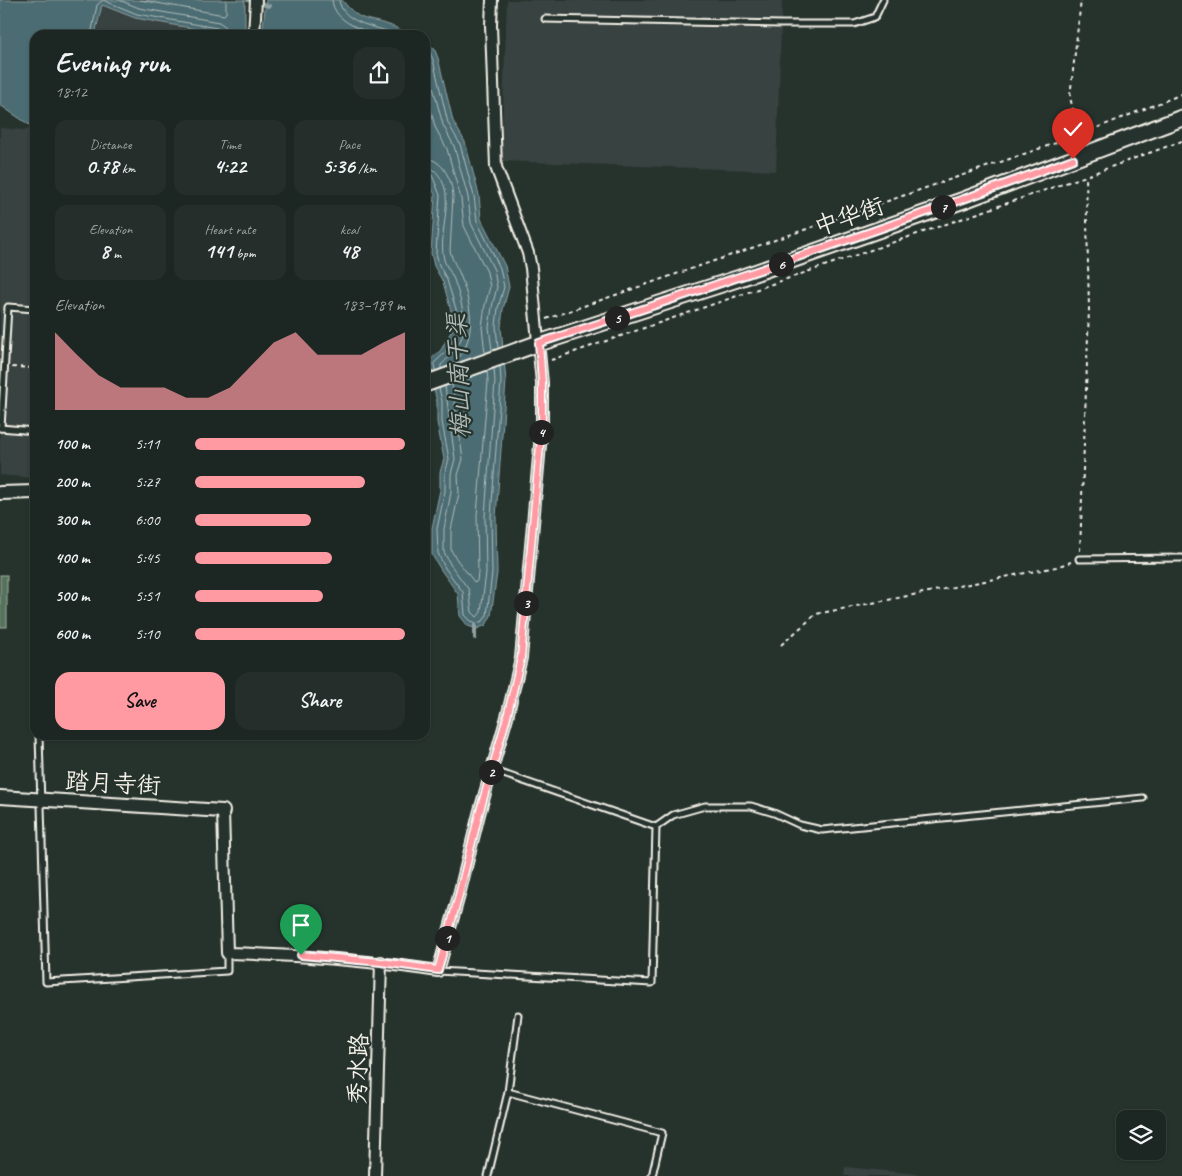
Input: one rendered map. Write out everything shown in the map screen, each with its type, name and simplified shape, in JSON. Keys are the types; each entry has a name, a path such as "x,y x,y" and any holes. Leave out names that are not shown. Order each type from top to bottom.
{"main road":[{"name":"中华街","path":"430,382 533,345 740,278 955,203 1182,118"}],"street":[{"path":"254,30 256,0"},
{"path":"223,811 226,953 301,955 381,962 438,970 507,717 521,658 542,423 542,383 533,345 531,268 528,253 496,166 491,25 492,0"},
{"path":"0,493 30,492"},
{"name":"踏月寺街","path":"0,797 223,811"},
{"name":"秀水路","path":"375,1176 381,962"}],"lane":[{"path":"545,19 854,24 875,17 883,0"},
{"path":"30,309 8,307 0,428 30,431"},
{"path":"1079,559 1182,558"},
{"path":"39,740 46,982 227,971 226,953"},
{"path":"492,770 656,827"},
{"path":"656,827 673,815 706,806 751,806 774,813 800,826 822,830 1143,798"},
{"path":"438,970 652,983 656,827"},
{"path":"488,1176 508,1092 518,1015"},
{"path":"508,1092 662,1134 652,1176"}],"path":[{"path":"1081,0 1070,97 1078,135 1182,94"},
{"path":"781,645 816,614 1056,567 1079,559 1089,309 1086,176 1182,141"},
{"path":"5,366 30,368"}],"shaded area":[{"path":"507,0 782,0 776,171 501,161"},
{"path":"101,5 135,18 201,30 98,30"},
{"path":"0,128 30,129 30,478 0,475"},
{"path":"845,1167 897,1172 938,1176 844,1176"}],"green space":[{"path":"0,575 7,575 7,627 0,627"}],"water":[{"path":"0,0 245,0 245,30 201,30 135,18 102,5 96,30 30,30 30,125 0,105"},
{"path":"266,0 342,0 359,16 400,30 266,30 263,27"},
{"path":"430,46 434,48 438,58 453,121 465,142 479,195 481,219 505,266 509,287 503,309 501,327 506,381 496,517 497,573 491,616 486,625 477,629 468,626 460,616 458,594 432,555 432,528 440,490 440,472 444,459 437,422 437,402 430,371 430,360 441,350 453,328 451,311 443,282 434,266 431,253 435,195 430,184"}],"waterway":[{"name":"梅山南干渠","path":"248,0 269,6"},
{"name":"梅山南干渠","path":"475,625 475,638"}],"route":[{"path":"301,955 381,962 438,970 507,717 521,658 542,423 539,343 740,278 964,200 1073,159"}]}
